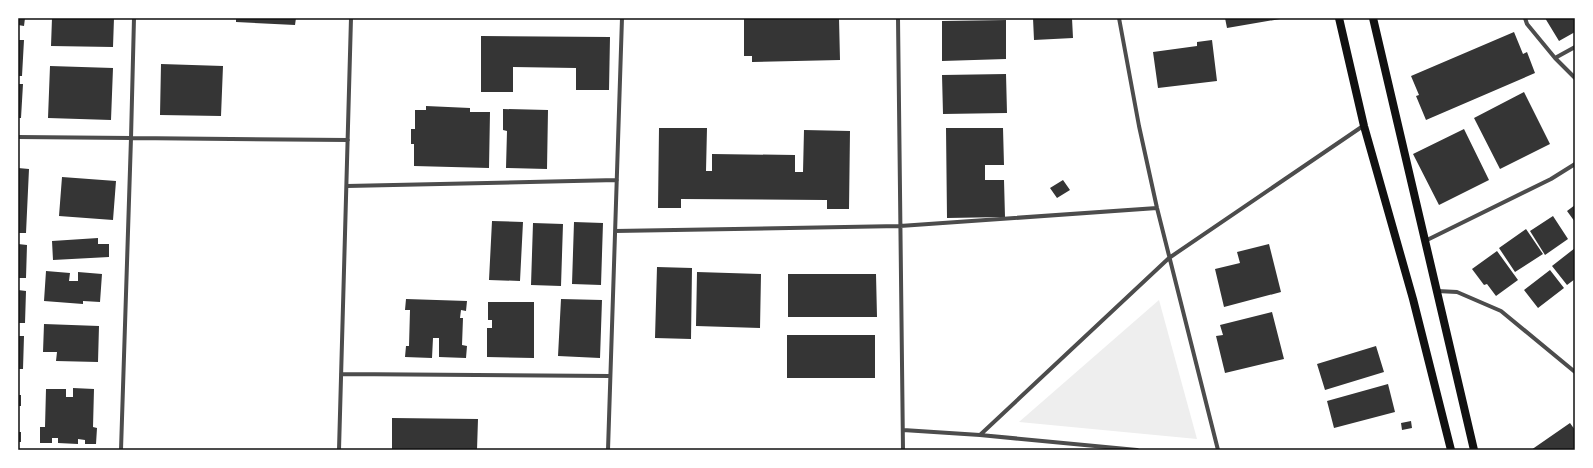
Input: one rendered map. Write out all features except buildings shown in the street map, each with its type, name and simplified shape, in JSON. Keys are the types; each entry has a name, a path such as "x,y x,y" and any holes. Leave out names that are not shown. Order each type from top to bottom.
{"main road":[{"path":"1339,18 1364,126 1413,300 1451,450"},
{"path":"1373,18 1474,450"}],"street":[{"path":"121,450 132,138 134,18"},
{"path":"339,450 351,18"},
{"path":"608,450 622,18"},
{"path":"898,18 903,450"},
{"path":"1119,18 1139,126 1157,208 1218,450"},
{"path":"1525,18 1527,24 1555,58 1575,78"},
{"path":"1555,58 1575,47"},
{"path":"980,435 1169,258 1364,126"},
{"path":"18,137 348,140"},
{"path":"1424,241 1551,178 1575,164"},
{"path":"347,186 617,180"},
{"path":"615,231 900,226 1157,208"},
{"path":"1437,291 1457,292 1501,312 1575,372"},
{"path":"341,374 610,376"},
{"path":"903,430 980,435 1137,450"}],"shaded area":[{"path":"1159,300 1197,439 1019,422"}]}
